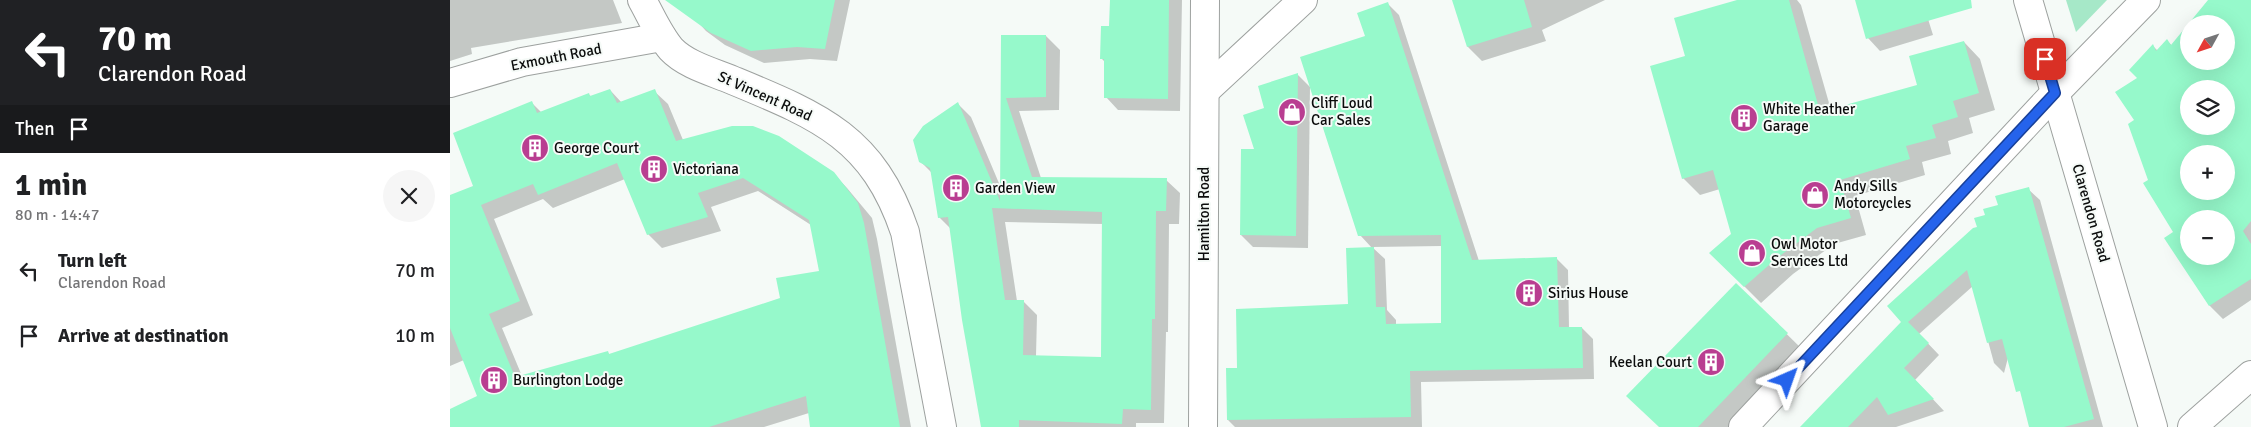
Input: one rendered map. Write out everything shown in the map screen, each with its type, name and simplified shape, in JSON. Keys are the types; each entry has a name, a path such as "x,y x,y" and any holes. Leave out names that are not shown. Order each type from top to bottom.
{"street":[{"name":"St Vincent Road","path":"642,0 662,37 673,51 694,64 785,101 824,123 862,153 880,176 897,208 905,232 942,427"},
{"name":"Hamilton Road","path":"1203,427 1205,0"},
{"path":"1205,91 1303,0"},
{"name":"Clarendon Road","path":"2028,0 2153,427"},
{"path":"1743,427 2055,93 2146,0"},
{"name":"Exmouth Road","path":"450,83 522,62 662,37"},
{"path":"2192,427 2251,375"}],"green space":[{"path":"2066,0 2107,0 2076,32"}],"building":[{"path":"665,0 835,0 825,49 797,47 751,51 711,33"},
{"path":"1110,0 1169,0 1168,99 1104,98 1104,59 1100,59 1101,26 1109,26"},
{"path":"1452,0 1524,0 1532,27 1467,47"},
{"name":"White Heather Garage","path":"1737,0 1789,0 1820,112 1917,85 1909,56 1964,41 1979,93 1953,101 1958,117 1932,125 1936,138 1906,146 1910,159 1840,180 1851,218 1817,228 1777,258 1744,287 1709,253 1731,234 1713,170 1682,179 1650,66 1685,56 1674,18"},
{"path":"1855,0 1971,0 1972,8 1866,39"},
{"path":"2208,0 2251,0 2251,221 2243,231 2251,244 2251,279 2209,306 2182,265 2235,265 2235,210 2180,210 2180,262 2164,238 2173,232 2143,183 2148,180 2128,124 2134,120 2115,92 2137,78 2129,70 2153,44 2156,51 2167,39 2171,45 2180,34 2180,70 2235,70 2235,15 2196,15"},
{"path":"1388,2 1472,260 1557,257 1559,327 1582,327 1583,368 1410,371 1411,417 1227,420 1226,368 1237,368 1236,309 1348,304 1346,248 1374,247 1376,307 1385,307 1386,324 1441,323 1441,235 1358,236 1300,57 1365,36 1357,13"},
{"path":"1001,35 1046,35 1046,97 1006,98 1032,177 1167,178 1166,211 1156,211 1155,319 1152,319 1151,410 1123,409 1122,424 1019,420 1019,427 981,427 962,320 948,217 938,218 930,168 919,162 913,140 923,126 958,102 1000,201","holes":["992,208 1102,212 1101,357 1023,355 1024,300 1005,300"]},
{"path":"1298,73 1296,236 1240,235 1241,149 1254,149 1243,115 1264,108 1258,86"},
{"path":"610,89 617,103 655,89 676,141 732,126 753,126 779,136 834,172 858,203 864,223 900,427 810,427 806,396 709,427 450,427 450,409 477,396 450,328 450,195 473,186 453,133 532,101 537,113 589,93 590,96","holes":["617,163 647,235 708,217 698,193 743,178 809,220 819,271 776,278 780,298 609,354 608,351 515,377 489,314 520,301 481,205 533,184 538,195"]},
{"path":"2029,187 2094,419 2064,427 2029,427 2020,391 2016,392 2002,339 1987,343 1967,270 1908,322 1929,343 1904,368 1934,399 1888,415 1877,397 1848,427 1800,427 1901,322 1887,306 1973,228 1977,227 1974,218 1985,215 1983,209 1998,205 1995,196"},
{"name":"Keelan Court","path":"1736,283 1788,333 1698,427 1659,427 1626,396"}],"place":[{"name":"Cliff Loud Car Sales","path":"1292,112"},
{"name":"White Heather Garage","path":"1744,118"},
{"name":"George Court","path":"535,148"},
{"name":"Victoriana","path":"654,169"},
{"name":"Garden View","path":"956,188"},
{"name":"Andy Sills Motorcycles","path":"1815,195"},
{"name":"Owl Motor Services Ltd","path":"1752,253"},
{"name":"Sirius House","path":"1529,293"},
{"name":"Keelan Court","path":"1711,362"},
{"name":"Burlington Lodge","path":"494,380"}],"route":[{"path":"1787,380 2055,93 2045,59"}]}
